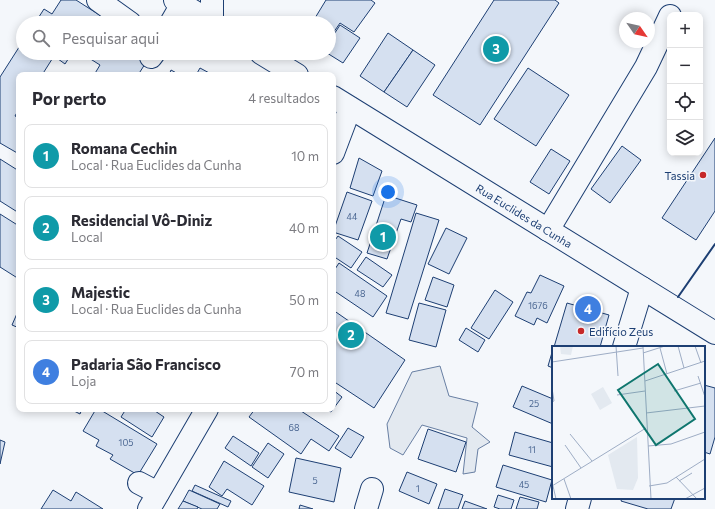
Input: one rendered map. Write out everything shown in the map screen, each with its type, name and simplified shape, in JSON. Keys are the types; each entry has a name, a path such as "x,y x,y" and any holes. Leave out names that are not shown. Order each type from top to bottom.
{"main road":[{"path":"98,0 120,16"},
{"path":"212,0 212,16"},
{"path":"671,12 676,0"},
{"path":"174,16 179,2 201,16"},
{"path":"548,230 646,67 667,22"},
{"path":"272,60 292,72"},
{"path":"336,134 341,102"},
{"name":"Rua Euclides da Cunha","path":"341,102 715,333"},
{"path":"624,346 642,288"},
{"path":"139,483 153,501 205,412"},
{"path":"577,509 580,499"}],"shaded area":[{"path":"440,366 449,396 478,403 472,427 490,442 478,449 475,472 463,474 467,438 422,425 403,455 390,448 387,424 412,372"}],"building":[{"path":"61,0 76,0 101,16 40,16 44,9 52,14"},
{"path":"326,0 371,0 375,3 354,32 340,23 336,29 336,16 316,16"},
{"path":"494,0 555,0 559,3 480,125 433,95"},
{"path":"340,25 360,38 343,63 336,59 336,31"},
{"path":"388,33 413,50 384,92 360,76"},
{"path":"413,50 435,65 407,107 384,92"},
{"path":"16,52 16,60 51,60 44,72 16,72 16,152 0,143 0,77"},
{"path":"60,60 68,60 65,64"},
{"path":"92,60 148,60 140,72 96,72 100,65"},
{"path":"200,68 207,72 198,72"},
{"path":"528,68 569,95 536,146 494,119"},
{"name":"Tassia","path":"715,138 715,211 696,240 662,218"},
{"path":"622,146 641,160 610,203 591,189"},
{"path":"551,149 570,161 549,194 530,182"},
{"path":"359,158 382,171 373,196 350,188"},
{"path":"0,159 16,169 16,211 0,201"},
{"path":"347,192 372,201 358,240 336,233 336,223"},
{"path":"386,195 417,205 411,222 401,219 387,259 367,253"},
{"path":"416,213 439,220 408,319 386,313"},
{"path":"0,214 16,224 16,277 0,267"},
{"path":"446,228 467,238 449,274 428,264"},
{"path":"338,236 362,252 351,268 336,258 336,239"},
{"path":"366,257 392,275 383,287 357,270"},
{"path":"339,263 387,296 373,317 336,292 336,268"},
{"path":"540,275 564,286 547,323 537,318 534,325 515,316 527,292 531,293"},
{"path":"433,277 454,285 447,307 425,300"},
{"path":"495,290 513,302 489,339 471,328"},
{"path":"419,303 446,310 436,347 409,340"},
{"name":"Edifício Zeus","path":"567,303 609,315 600,346 554,346"},
{"path":"336,312 405,360 374,408 336,383"},
{"path":"16,316 16,327 12,325"},
{"path":"466,328 485,340 478,352 459,340"},
{"path":"552,352 552,368 548,366"},
{"path":"705,385 715,388 715,437 710,454 705,452"},
{"path":"522,386 552,399 552,424 513,407"},
{"path":"336,392 342,397 336,405"},
{"path":"94,412 104,412 157,444 138,475 110,459 113,455 96,446 99,440 83,431"},
{"path":"124,412 156,412 164,417 152,437 121,417"},
{"path":"253,412 303,412 339,436 329,451 311,439 301,454 249,417"},
{"path":"348,428 364,437 351,458 335,448"},
{"path":"428,429 466,442 456,472 418,459"},
{"path":"515,432 552,443 552,467 509,455"},
{"path":"233,436 259,453 251,466 225,448"},
{"path":"0,440 5,442 0,464"},
{"path":"268,443 284,454 268,478 252,467"},
{"path":"296,458 341,468 334,502 289,492"},
{"path":"224,461 264,486 252,505 227,489 222,496 209,487"},
{"path":"503,465 552,480 546,502 496,487"},
{"path":"407,472 437,484 429,504 399,491"},
{"path":"195,485 231,501 228,507 192,491"},
{"path":"445,489 463,495 458,509 438,509"},
{"path":"53,490 71,501 76,492 103,509 41,509"},
{"path":"189,490 220,504 217,509 202,509 183,501"},
{"path":"498,495 514,500 511,509 500,509 494,507"},
{"path":"520,497 539,502 537,509 516,509"},
{"path":"622,499 675,499 671,509 648,509 621,501"},
{"path":"183,501 198,507 197,509 178,509"},
{"path":"465,501 487,509 462,509"},
{"path":"300,505 313,509 299,509"}],"wall":[{"path":"678,297 715,244"}],"place":[{"name":"Majestic","path":"496,49"},
{"name":"Tassia","path":"703,175"},
{"name":"Romana Cechin","path":"383,237"},
{"name":"Padaria São Francisco","path":"588,309"},
{"name":"Edifício Zeus","path":"581,331"},
{"name":"Residencial Vô-Diniz","path":"351,335"}]}
